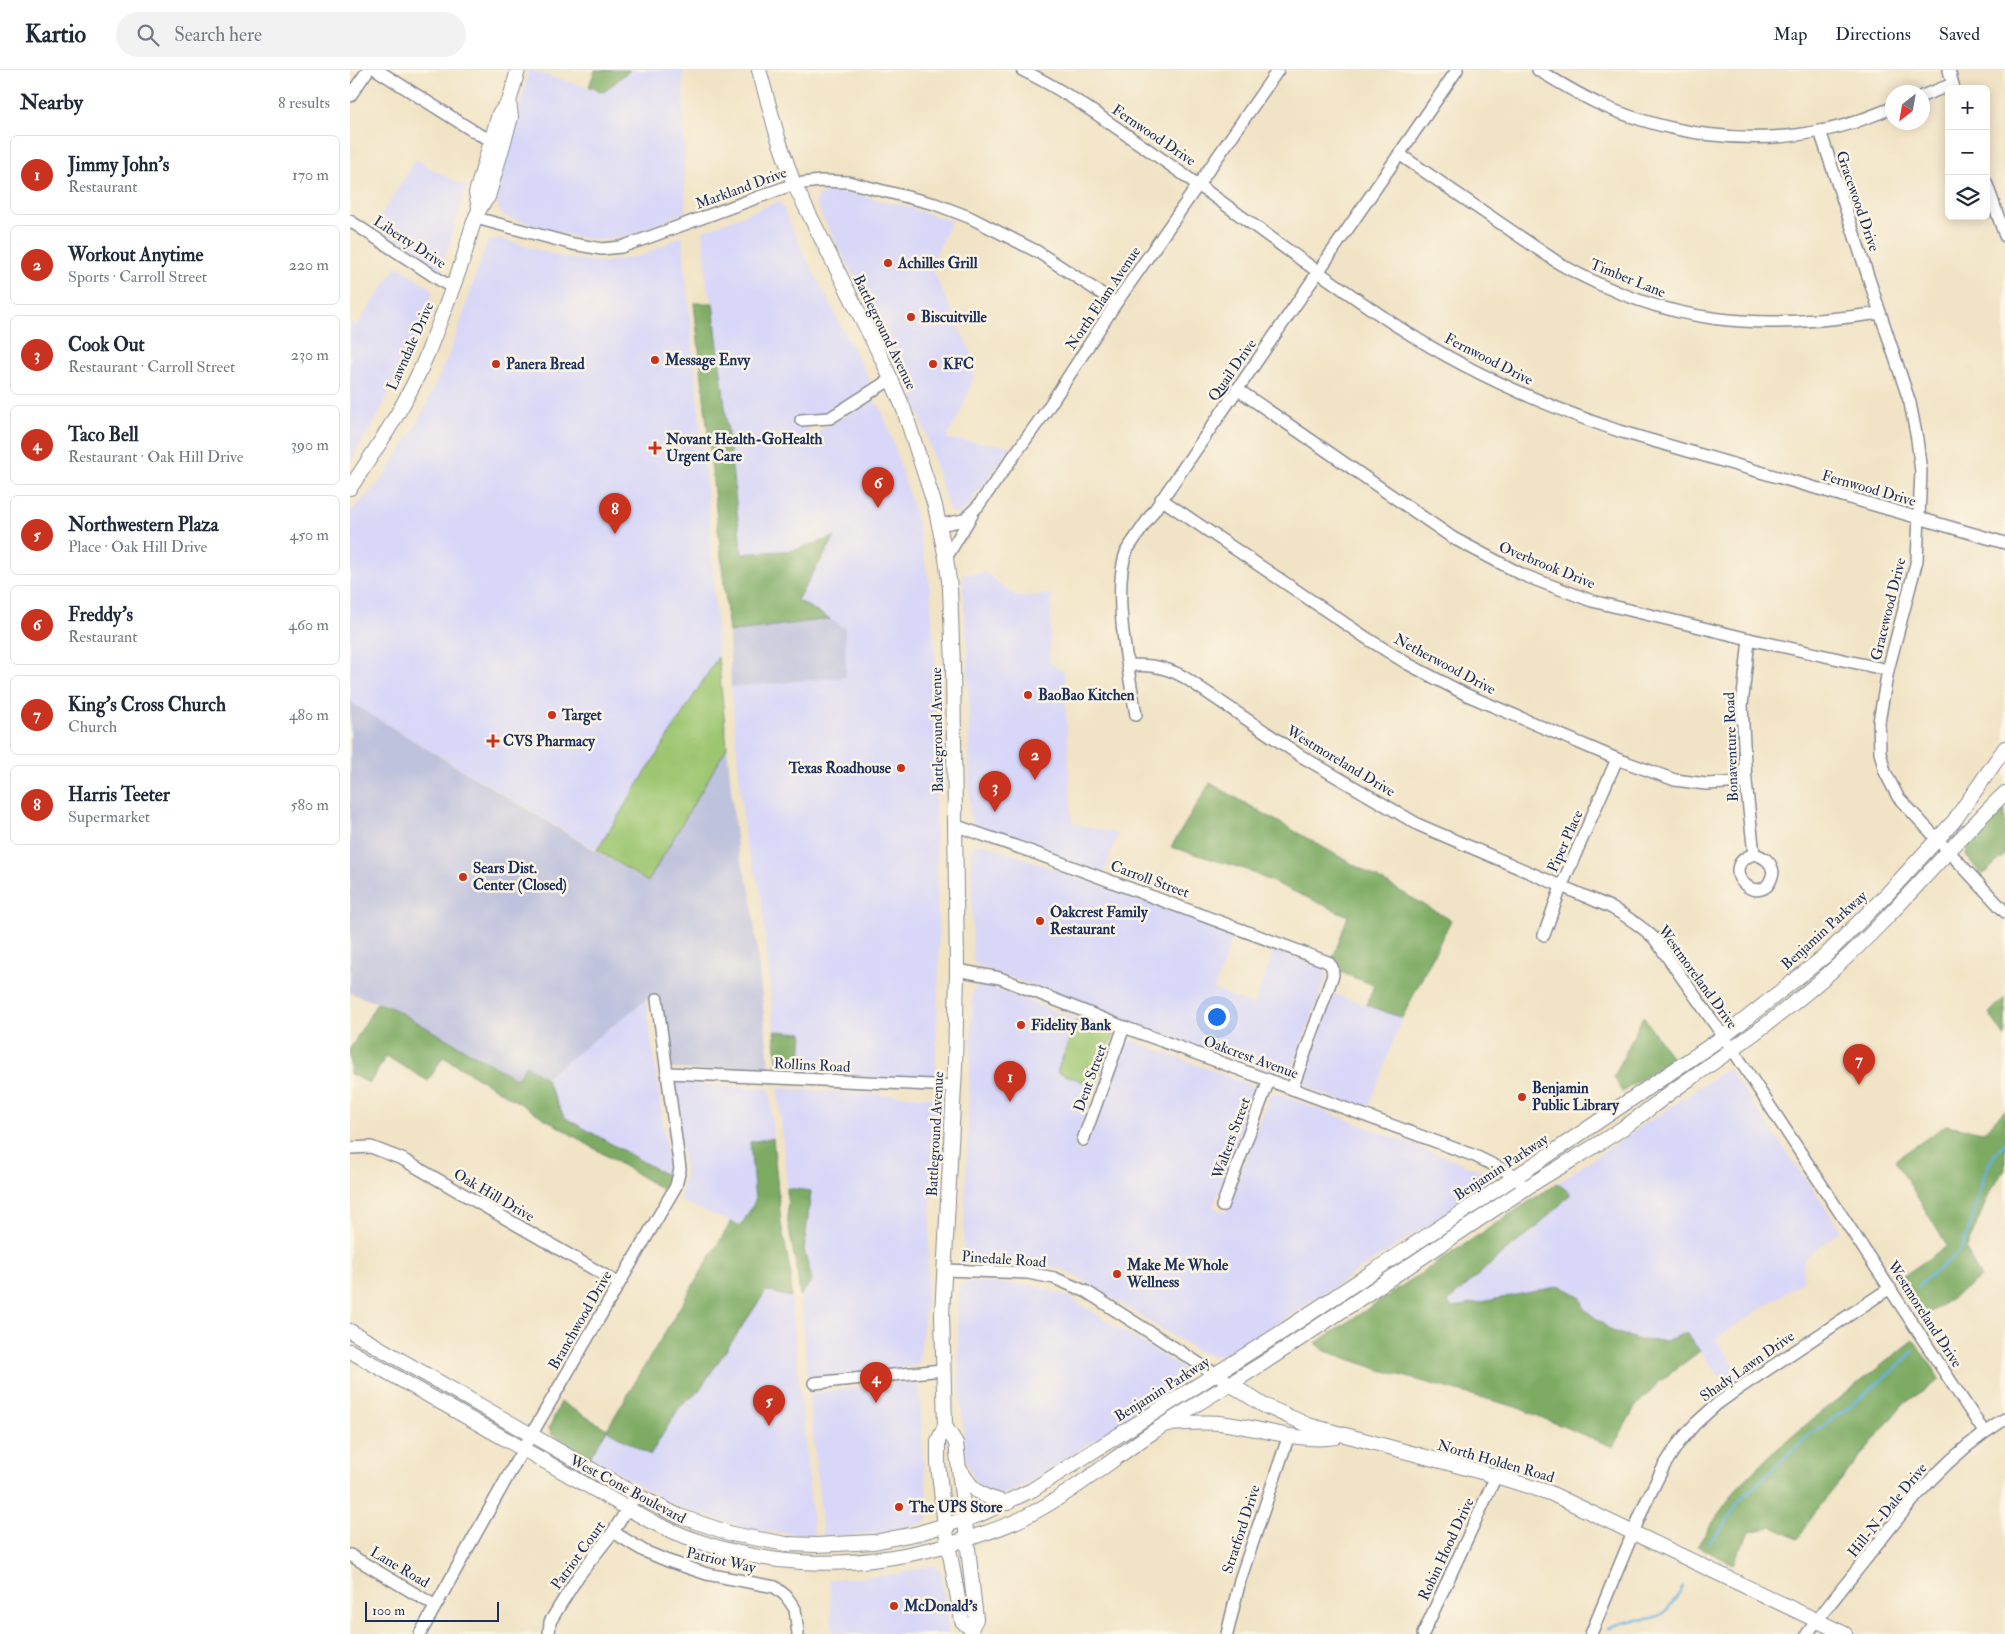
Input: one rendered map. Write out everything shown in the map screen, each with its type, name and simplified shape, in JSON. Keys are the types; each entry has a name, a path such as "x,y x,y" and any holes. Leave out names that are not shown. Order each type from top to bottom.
{"main road":[{"name":"Lawndale Drive","path":"350,488 381,442 417,377 452,288 478,212 488,197 511,117 509,102 518,70"},
{"name":"Battleground Avenue","path":"759,70 778,138 794,184 891,379 903,407 917,446 946,558 950,588 953,667 957,970 954,1086 944,1270 942,1370 945,1426 938,1441 948,1544 962,1621 971,1632 976,1619 959,1466 956,1443 945,1426"},
{"name":"Lawndale Drive","path":"478,212 476,193 499,114 509,102"},
{"name":"Benjamin Parkway","path":"945,1526 1008,1503 1032,1490 1285,1330 1723,1037 1825,956 1888,893 1954,820 2005,748"},
{"path":"948,1544 1010,1524 1058,1499 1165,1425 1636,1119 1673,1090 1733,1050 1836,968 1900,904 1948,850 2005,793"},
{"name":"West Cone Boulevard","path":"350,1331 636,1495 707,1527 732,1534 786,1544 826,1545 874,1542 900,1538 945,1526"},
{"name":"West Cone Boulevard","path":"350,1351 627,1509 677,1534 713,1547 760,1558 790,1562 875,1561 948,1544"},
{"name":"North Holden Road","path":"1215,1374 1263,1405 1287,1417 1342,1435 1496,1476 1550,1493 1632,1534 1845,1634"},
{"path":"1165,1425 1209,1422 1324,1439 1342,1435"},
{"path":"959,1466 969,1485 978,1493 1008,1503"}],"street":[{"path":"350,96 368,70"},
{"path":"377,70 478,134 492,140"},
{"name":"Fernwood Drive","path":"1022,70 1061,91 1199,184 1400,328 1431,347 1499,383 1552,406 1619,431 2005,543"},
{"name":"North Elam Avenue","path":"946,558 972,514 1046,411 1116,303 1278,70"},
{"name":"Quail Drive","path":"1136,715 1120,594 1122,561 1127,550 1457,70"},
{"path":"1538,70 1572,91 1631,117 1709,134 1784,137 1820,132 1850,124 1885,111"},
{"path":"1949,70 1953,85"},
{"path":"1930,94 1945,89"},
{"name":"Gracewood Drive","path":"1820,132 1910,402 1921,472 1918,560 1888,670 1879,722 1880,752 1885,772 1898,798 2005,912"},
{"name":"Timber Lane","path":"1399,154 1560,264 1584,278 1635,300 1666,309 1729,321 1791,323 1880,313"},
{"name":"Markland Drive","path":"478,212 573,244 588,248 611,248 621,247 647,238 794,184 821,181 848,182 940,205 987,225 1038,252 1116,303"},
{"path":"1990,193 2005,236"},
{"name":"Liberty Drive","path":"350,221 452,288"},
{"path":"801,420 830,418 891,379"},
{"name":"Overbrook Drive","path":"1237,389 1453,538 1523,574 1592,600 1749,639 1888,670"},
{"name":"Netherwood Drive","path":"1161,500 1368,640 1408,664 1467,695 1617,759 1674,780 1706,784 1746,782"},
{"path":"939,525 964,520 972,514"},
{"name":"Bonaventure Road","path":"1749,639 1742,706 1746,782 1754,854"},
{"name":"Westmoreland Drive","path":"1128,665 1156,665 1184,677 1301,756 1419,826 1610,907 1643,928 1654,938 1733,1050 1984,1432"},
{"name":"Piper Place","path":"1544,935 1561,887 1617,759"},
{"name":"Carroll Street","path":"954,824 1328,962 1332,967 1333,975 1292,1089"},
{"name":"Oakcrest Avenue","path":"957,970 1000,978 1124,1027 1475,1156 1516,1176"},
{"name":"Branchwood Drive","path":"420,1634 434,1605 484,1522 531,1435 676,1186 680,1170 657,1000"},
{"name":"Dent Street","path":"1083,1140 1124,1027"},
{"name":"Rollins Road","path":"668,1074 954,1086"},
{"name":"Walters Street","path":"1222,1206 1269,1080"},
{"name":"Oak Hill Drive","path":"350,1148 371,1147 402,1159 618,1283"},
{"path":"1516,1176 1524,1190"},
{"name":"Pinedale Road","path":"944,1270 1028,1273 1054,1278 1087,1292 1215,1374"},
{"name":"Shady Lawn Drive","path":"1591,1634 1632,1534 1664,1466 1678,1444 1695,1424 1717,1404 1738,1389 1890,1288"},
{"path":"814,1383 942,1370"},
{"name":"Hill-N-Dale Drive","path":"1807,1634 1929,1480 1958,1452 2005,1419"},
{"name":"Stratford Drive","path":"1227,1634 1240,1580 1289,1435"},
{"name":"Robin Hood Drive","path":"1423,1634 1496,1476"},
{"name":"Patriot Court","path":"549,1634 550,1622 562,1602 613,1532 636,1495"},
{"name":"Patriot Way","path":"613,1532 644,1551 668,1561 707,1574 775,1587 786,1596 795,1609 798,1634"},
{"name":"Lane Road","path":"350,1555 434,1605"}],"shaded area":[{"path":"529,70 604,92 630,70 683,70 685,211 626,237 596,240 569,235 501,214 496,201"},
{"path":"416,159 467,187 441,269 438,270 374,227"},
{"path":"829,192 853,194 896,204 951,221 931,266 977,366 963,407 946,439 1011,446 963,512 956,514 949,511 912,393 875,316 820,212 816,202 818,196"},
{"path":"777,202 781,204 804,254 870,381 867,388 807,425 810,436 870,402 880,406 916,517 930,587 936,678 935,807 939,960 935,1082 800,1075 803,1033 774,1031 761,892 745,841 731,687 846,677 797,600 834,537 794,550 742,555 713,303 707,287 703,231"},
{"path":"682,236 710,525 718,657 597,850 350,702 350,512 382,480 419,420 449,354 488,242 499,238 564,258 605,262 642,256"},
{"path":"397,266 433,291 411,350 405,357 379,414 350,461 350,321 357,326"},
{"path":"985,572 1017,597 1052,594 1049,662 1064,672 1072,823 1118,834 1104,873 975,824 970,818 968,659 962,575"},
{"path":"830,619 845,628 846,677 731,687 729,632"},
{"path":"350,702 647,882 727,747 737,848 751,893 770,1073 673,1069 670,1067 660,998 646,1000 545,1078 526,1065 517,1079 392,1008 350,993"},
{"path":"981,843 1234,934 1214,990 1254,1005 1274,950 1323,968 1327,975 1290,1074 1285,1077 1154,1031 980,966 973,958 971,851 975,845"},
{"path":"980,984 1077,1019 1057,1072 1095,1086 1077,1138 1076,1151 1084,1151 1126,1042 1131,1040 1258,1088 1213,1207 1226,1213 1269,1096 1276,1093 1482,1171 1485,1175 1485,1182 1480,1191 1235,1351 1219,1356 1210,1356 1197,1351 1085,1281 1064,1270 1037,1263 969,1260 965,1258 963,1254 973,991"},
{"path":"1334,994 1402,1018 1368,1110 1306,1088 1304,1085 1303,1080"},
{"path":"646,1000 668,1161 668,1176 564,1117 545,1078"},
{"path":"1728,1068 1841,1230 1804,1259 1803,1281 1716,1339 1742,1376 1727,1386 1700,1351 1660,1381 1445,1317 1418,1277"},
{"path":"678,1083 770,1089 773,1138 750,1142 755,1201 741,1226 680,1201 685,1172 674,1087"},
{"path":"778,1088 937,1098 926,1302 919,1363 913,1366 808,1379 800,1296 812,1280 804,1251 811,1191 787,1188"},
{"path":"967,1282 1031,1285 1067,1296 1183,1369 1187,1375 1184,1381 1036,1479 1010,1493 990,1493 974,1480 966,1459 959,1384 958,1291 960,1286"},
{"path":"766,1291 791,1297 814,1536 750,1529 690,1511 664,1500 590,1457 607,1430 650,1455 679,1408 698,1392"},
{"path":"914,1381 920,1388 923,1456 929,1516 927,1521 882,1532 823,1537 809,1393"},
{"path":"933,1565 941,1571 949,1634 833,1634 829,1579 896,1574"}],"green space":[{"path":"595,70 630,70 604,92 589,87"},
{"path":"694,303 713,303 742,554 794,550 835,537 797,600 830,619 729,632"},
{"path":"718,657 727,747 648,882 597,850"},
{"path":"1210,783 1451,920 1402,1018 1367,1005 1374,985 1342,973 1340,965 1333,958 1348,916 1244,869 1171,847"},
{"path":"2005,810 2005,855 1982,875 1966,856 1967,846"},
{"path":"2005,997 2005,1037 1989,1013"},
{"path":"377,1003 392,1008 517,1079 526,1065 545,1078 564,1117 668,1176 663,1190 443,1057 428,1081 386,1056 370,1083 350,1074 350,1049"},
{"path":"1643,1016 1672,1058 1622,1092 1614,1077"},
{"path":"1077,1019 1114,1035 1095,1086 1057,1072"},
{"path":"774,1031 803,1033 800,1075 779,1074"},
{"path":"2005,1110 2005,1170 1992,1187 1966,1250 1981,1278 1921,1319 1896,1281 1947,1246 1895,1160 1946,1125 1983,1132"},
{"path":"773,1138 781,1223 791,1275 791,1297 766,1291 698,1392 679,1408 650,1455 607,1430 590,1457 551,1434 549,1428 561,1402 607,1429 731,1222 741,1226 755,1201 750,1142"},
{"path":"1557,1183 1571,1194 1538,1226 1503,1253 1448,1302 1452,1308 1561,1286 1581,1297 1584,1309 1612,1331 1639,1340 1665,1341 1686,1333 1700,1351 1660,1381 1635,1407 1613,1447 1516,1407 1381,1370 1325,1351 1316,1343"},
{"path":"787,1188 811,1191 804,1250 812,1280 800,1296 788,1223"},
{"path":"1914,1340 1940,1380 1903,1404 1811,1517 1798,1539 1773,1527 1749,1532 1733,1564 1697,1546 1735,1490 1768,1457 1821,1412"}],"waterway":[{"path":"1918,1287 1951,1259 1962,1246 1973,1218 1981,1184 1989,1163 2005,1143"},
{"path":"1708,1544 1725,1524 1737,1503 1751,1489 1810,1434 1846,1410 1912,1352"},
{"path":"1608,1628 1622,1623 1659,1616 1674,1601 1683,1586"}],"place":[{"name":"Achilles Grill","path":"888,263"},
{"name":"Biscuitville","path":"911,317"},
{"name":"Message Envy","path":"655,360"},
{"name":"Panera Bread","path":"496,364"},
{"name":"KFC","path":"933,364"},
{"name":"Novant Health-GoHealth Urgent Care","path":"655,448"},
{"name":"Freddy's","path":"878,508"},
{"name":"Harris Teeter","path":"615,534"},
{"name":"BaoBao Kitchen","path":"1028,695"},
{"name":"Target","path":"552,715"},
{"name":"CVS Pharmacy","path":"493,741"},
{"name":"Texas Roadhouse","path":"901,768"},
{"name":"Workout Anytime","path":"1035,780"},
{"name":"Cook Out","path":"995,812"},
{"name":"Sears Dist. Center (Closed)","path":"463,877"},
{"name":"Oakcrest Family Restaurant","path":"1040,921"},
{"name":"Fidelity Bank","path":"1021,1025"},
{"name":"King's Cross Church","path":"1859,1085"},
{"name":"Benjamin Public Library","path":"1522,1097"},
{"name":"Jimmy John's","path":"1010,1102"},
{"name":"Make Me Whole Wellness","path":"1117,1274"},
{"name":"Taco Bell","path":"876,1403"},
{"name":"Northwestern Plaza","path":"769,1426"},
{"name":"The UPS Store","path":"899,1507"},
{"name":"McDonald's","path":"894,1606"}]}
